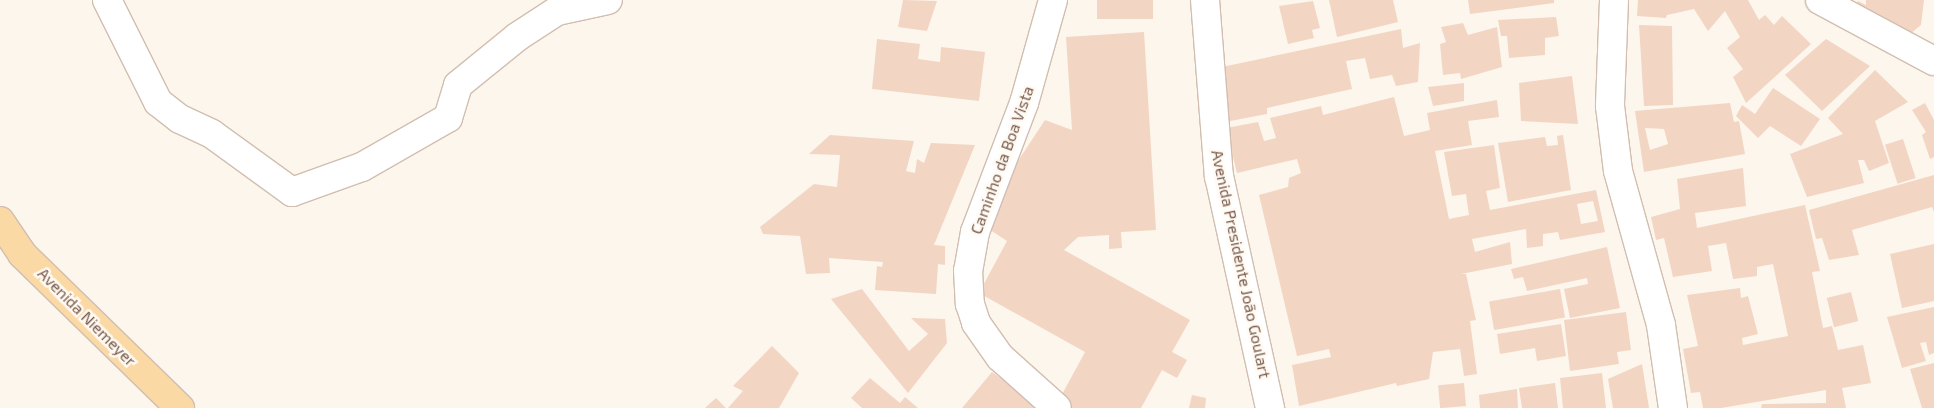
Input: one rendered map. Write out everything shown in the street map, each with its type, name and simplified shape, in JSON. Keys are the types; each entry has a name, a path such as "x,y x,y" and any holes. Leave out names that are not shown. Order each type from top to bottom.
{"main road":[{"name":"Avenida Niemeyer","path":"0,221 22,254 180,408"}],"street":[{"path":"107,0 158,102 180,119 212,134 292,192 362,167 448,118 458,85 541,20 558,11 608,0"},
{"name":"Caminho da Boa Vista","path":"1053,0 1024,103 975,232 968,270 970,304 976,323 1000,357 1057,408"},
{"name":"Avenida Presidente João Goulart","path":"1205,0 1219,176 1270,408"},
{"path":"1614,0 1610,106 1618,171 1661,325 1673,408"},
{"path":"1820,0 1934,61"}],"building":[{"path":"903,0 937,1 927,31 898,27"},
{"path":"1097,0 1153,0 1153,19 1097,19"},
{"path":"1329,0 1393,0 1398,22 1337,37"},
{"path":"1468,0 1554,0 1554,3 1470,14"},
{"path":"1638,0 1748,0 1759,20 1765,15 1774,25 1782,16 1811,44 1746,103 1733,77 1743,69 1727,48 1740,37 1725,11 1708,31 1694,9 1667,15 1666,18 1637,16"},
{"path":"1866,0 1924,0 1921,25 1910,34 1853,8 1858,1 1866,5"},
{"path":"1313,1 1320,28 1312,30 1314,38 1288,44 1279,6"},
{"path":"1556,17 1559,36 1545,38 1545,55 1509,58 1507,36 1501,36 1498,20"},
{"path":"1463,23 1468,35 1497,27 1502,67 1461,79 1460,73 1443,75 1440,44 1446,42 1441,27"},
{"path":"1639,25 1672,26 1673,105 1644,106"},
{"path":"1401,29 1403,48 1420,43 1418,82 1396,86 1392,75 1370,79 1365,58 1346,61 1352,89 1267,108 1267,114 1225,122 1222,67"},
{"path":"1144,32 1156,230 1121,232 1122,248 1109,249 1109,235 1078,237 1064,250 1190,320 1172,352 1187,360 1177,378 1162,370 1141,408 1066,408 1059,400 1085,352 979,293 1007,241 981,224 989,205 1045,120 1072,130 1066,37"},
{"path":"877,39 920,44 918,59 940,62 941,47 985,52 979,101 872,89"},
{"path":"1826,39 1870,66 1822,111 1785,75"},
{"path":"1875,70 1908,102 1875,121 1889,163 1869,171 1864,160 1858,160 1864,183 1807,197 1790,154 1843,134 1828,118"},
{"path":"1572,76 1578,124 1521,121 1519,83"},
{"path":"1464,83 1464,101 1433,106 1428,87"},
{"path":"1773,88 1820,119 1801,146 1770,126 1758,138 1736,116 1742,105 1755,114"},
{"path":"1394,97 1404,136 1430,130 1427,113 1497,100 1499,117 1468,121 1472,145 1435,151 1449,219 1469,215 1466,194 1452,196 1444,152 1494,145 1500,188 1486,191 1490,210 1596,190 1605,232 1560,240 1558,232 1543,234 1543,246 1527,248 1526,229 1472,239 1475,252 1510,242 1512,264 1461,274 1466,274 1476,320 1470,321 1477,374 1464,376 1460,349 1433,352 1429,379 1397,386 1396,383 1299,406 1292,365 1331,357 1329,349 1297,356 1259,195 1288,187 1289,178 1301,173 1297,159 1237,173 1226,128 1258,122 1264,141 1276,138 1270,118 1321,106 1323,115","holes":["1593,201 1598,221 1581,224 1577,204"]},
{"path":"1730,103 1734,122 1739,121 1745,154 1644,172 1635,111","holes":["1645,128 1664,129 1668,144 1650,150"]},
{"path":"1925,103 1934,120 1934,157 1930,159 1922,135 1926,132 1912,110"},
{"path":"830,135 914,141 906,171 915,173 917,159 924,163 931,143 975,145 934,245 945,246 945,265 938,264 936,294 875,290 877,266 882,267 883,262 829,258 830,273 806,274 800,236 763,234 760,227 814,184 837,187 840,155 809,154"},
{"path":"1563,135 1571,190 1508,202 1498,143 1545,137 1547,146 1558,145 1557,136"},
{"path":"1903,139 1916,178 1898,184 1885,145"},
{"path":"1743,168 1746,206 1695,213 1697,228 1805,205 1820,271 1812,272 1823,328 1832,326 1838,350 1863,345 1871,383 1842,388 1846,408 1761,408 1762,404 1826,403 1826,390 1721,408 1703,408 1700,392 1691,393 1683,349 1698,346 1687,295 1740,288 1741,298 1748,296 1758,334 1742,338 1743,345 1788,336 1773,264 1757,267 1757,276 1733,279 1726,243 1708,246 1712,271 1673,277 1664,238 1656,240 1651,217 1680,209 1677,179"},
{"path":"1934,175 1934,212 1932,207 1852,230 1859,255 1829,260 1822,238 1816,239 1809,210"},
{"path":"1934,244 1934,301 1902,308 1890,254"},
{"path":"1607,247 1620,308 1570,318 1564,289 1588,284 1587,278 1527,291 1523,277 1514,279 1511,269"},
{"path":"862,289 909,351 928,334 911,318 945,319 947,343 908,393 831,299"},
{"path":"1560,289 1565,318 1494,330 1489,302"},
{"path":"1851,292 1858,321 1834,327 1827,298"},
{"path":"1934,307 1934,353 1929,355 1926,342 1920,343 1926,361 1902,368 1887,317"},
{"path":"1626,312 1631,350 1617,352 1619,364 1570,371 1564,320"},
{"path":"1561,324 1566,356 1537,361 1535,348 1500,354 1497,334"},
{"path":"772,346 799,373 779,408 728,408 743,391 733,386"},
{"path":"1934,363 1934,408 1922,408 1910,369"},
{"path":"1642,364 1649,408 1613,408 1608,379"},
{"path":"992,372 1033,401 1038,408 962,408"},
{"path":"1602,373 1606,408 1563,408 1560,378"},
{"path":"870,378 900,403 905,397 918,408 862,408 851,398"},
{"path":"1464,383 1466,406 1440,408 1438,385"},
{"path":"1555,383 1558,408 1522,408 1519,388"},
{"path":"1517,389 1518,408 1480,408 1479,395"},
{"path":"1192,395 1206,398 1205,408 1189,408"},
{"path":"716,398 726,408 705,408"}]}
